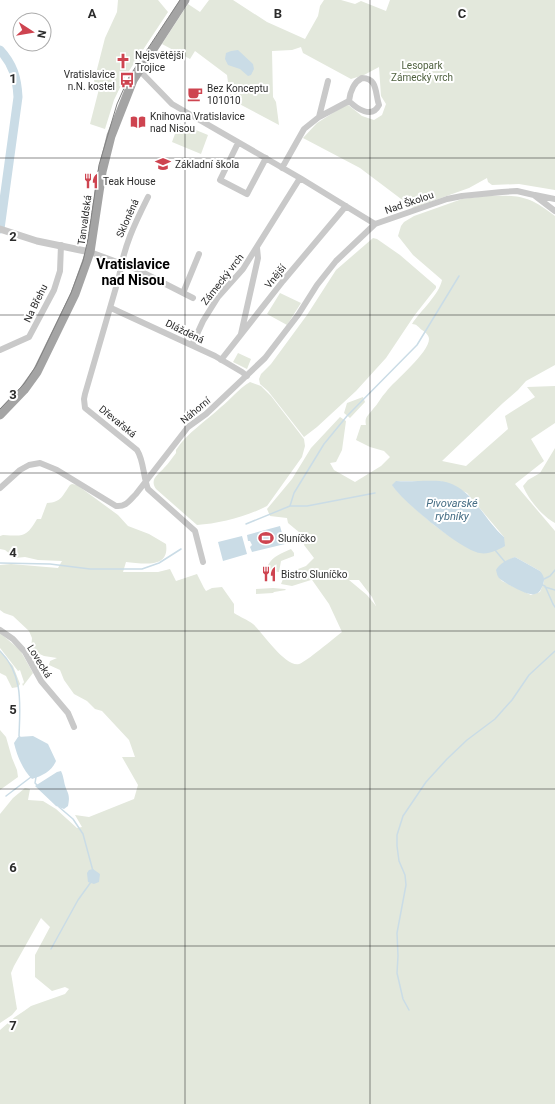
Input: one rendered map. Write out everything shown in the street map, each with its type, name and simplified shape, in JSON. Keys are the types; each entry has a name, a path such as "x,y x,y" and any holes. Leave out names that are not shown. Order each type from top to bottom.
{"main road":[{"name":"Tanvaldská","path":"0,415 24,390 40,366 75,294 90,252 105,155 127,95 139,70 185,0"}],"street":[{"name":"Nad Školou","path":"139,70 172,104 300,178 375,224 447,199 462,196 517,191 555,199"},
{"path":"362,78 367,78 372,81 377,93 379,105 377,109 367,112 354,106 349,101 349,96 356,82 362,78"},
{"path":"319,116 328,81"},
{"path":"282,168 304,129 319,116 349,101"},
{"path":"238,142 220,180 247,194 266,158"},
{"name":"Zámecký vrch","path":"192,345 203,321 218,297 244,269 300,178"},
{"name":"Nad Školou","path":"534,195 555,211"},
{"name":"Skloněná","path":"121,263 131,230 148,197"},
{"name":"Vnější","path":"221,360 283,281 346,206"},
{"name":"Náhorní","path":"0,488 20,470 28,465 40,463 57,470 116,506 122,507 127,504 188,427 206,414 265,358 298,315 317,285 336,261 375,224"},
{"path":"4,230 36,241 90,252 121,263 193,298"},
{"name":"Na Břehu","path":"0,350 29,337 54,290 60,270 61,246"},
{"name":"Zámecký vrch","path":"240,336 258,258 257,248"},
{"path":"183,293 199,254"},
{"name":"Dřevařská","path":"121,263 111,308 84,394 85,408 137,450 141,456 145,482 148,489 195,531 203,562"},
{"name":"Dlážděná","path":"111,308 192,345 247,376"},
{"name":"Lovecká","path":"0,630 13,639 25,652 45,687 65,710 74,727"}],"green space":[{"path":"118,0 158,0 168,12 125,77 114,100 105,129 90,124 99,89 94,81 105,38 117,12"},
{"name":"Lesopark Zámecký vrch","path":"209,0 233,0 267,22 305,39 318,16 320,6 324,0 341,0 355,4 361,1 386,11 390,0 555,0 555,190 519,184 492,185 488,182 487,178 469,188 413,208 360,168 303,138 317,123 347,104 362,116 374,120 382,115 386,104 381,96 379,67 364,75 351,79 303,53 301,47 292,50 272,51 273,97 276,102 279,125 228,98 234,89 231,83 228,82 227,75 195,51 190,59 162,44 188,4 200,12"},
{"path":"179,123 208,135 201,154 172,142"},
{"path":"486,196 515,196 530,200 555,216 555,365 526,381 442,461 466,466 508,429 505,416 535,397 527,387 555,386 555,423 531,439 544,461 515,484 555,531 555,1104 0,1104 0,1030 31,1006 65,994 69,989 65,987 52,991 35,977 35,955 50,927 41,918 11,973 17,1009 12,1015 0,1023 0,814 13,798 25,788 30,789 28,800 43,801 56,809 77,828 82,827 75,815 89,817 134,799 138,785 122,757 135,757 129,740 102,711 95,709 87,701 74,694 64,680 60,670 49,665 50,661 57,658 44,656 31,650 32,638 29,631 13,616 0,610 0,565 11,564 58,568 62,561 38,560 25,557 15,558 5,550 0,549 0,536 15,536 27,533 37,519 41,519 47,503 59,500 70,485 77,485 118,515 128,526 149,534 166,544 164,558 153,563 146,564 126,562 123,572 158,572 170,569 176,581 197,574 206,591 212,588 222,587 234,604 234,613 253,624 274,648 287,660 293,664 299,664 308,659 342,632 329,604 310,577 311,580 292,586 281,584 285,574 306,566 314,558 304,545 305,539 288,523 287,518 270,516 267,509 292,479 311,448 340,417 346,421 342,450 336,462 330,463 334,470 355,482 381,466 390,457 384,451 370,447 356,440 361,425 366,425 367,416 390,387 418,359 428,345 428,335 416,325 412,324 434,297 442,280 413,255 398,236 404,222 414,216 462,199","holes":["397,481 440,481 467,493 504,537 463,537 446,534 421,514 397,491 393,486","515,557 540,571 544,582 540,592 531,595 502,581 498,576 505,562","349,580 359,580 372,597 376,606 367,595"]},
{"path":"373,238 377,239 400,255 436,286 436,288 414,316 386,358 356,391 304,437 268,391 260,384 259,379 261,374 271,364 307,315 336,270"},
{"path":"280,293 301,303 287,325 267,314"},
{"path":"238,353 251,359 247,369 233,362"},
{"path":"250,382 261,386 271,396 304,439 305,446 302,457 267,506 233,519 197,525 156,489 154,480 176,453 176,450 180,444 197,427"},
{"path":"363,397 365,402 350,418 344,413 347,403"},
{"path":"555,448 555,523 546,517 536,507 523,486 528,480 540,473"},
{"path":"291,549 294,556 281,561 279,572 270,571 268,565 272,559"},
{"path":"273,588 286,590 273,593 256,594 256,589"},
{"path":"0,633 20,650 33,673 23,686 22,683 23,684 24,682 20,670 18,671 0,648"},
{"path":"0,651 13,666 20,684 18,687 12,688 6,676 0,673"},
{"path":"0,730 6,737 18,777 0,790"}],"water":[{"path":"238,50 253,64 254,69 251,75 248,76 240,69 228,65 225,59 226,53"},
{"name":"Pivovarské rybníky","path":"396,481 440,481 451,484 460,489 469,495 504,537 505,546 487,553 476,552 467,548 418,512 392,485"},
{"name":"Sluníčko","path":"280,526 285,544 252,552 250,547 252,545 250,541 248,541 247,535"},
{"path":"242,536 247,554 223,561 218,542"},
{"path":"515,557 540,571 542,574 544,583 538,593 532,594 522,592 498,577 496,570 500,565"},
{"path":"33,736 48,744 56,761 52,768 46,773 32,779 21,762 14,743 18,737"},
{"path":"61,771 69,795 68,806 64,809 56,806 35,786"},
{"path":"93,869 100,874 99,882 94,884 88,882 87,873 89,870"}],"waterway":[{"path":"0,50 14,72 18,97 0,229"},
{"path":"290,506 294,493 324,444 347,416 417,345 459,276"},
{"path":"246,524 290,506 307,506 375,493"},
{"path":"0,563 50,564 90,569 142,569 159,563 181,549"},
{"path":"495,550 505,562"},
{"path":"544,579 550,576 555,570"},
{"path":"542,585 545,586 555,607"},
{"path":"545,587 555,590"},
{"path":"0,651 8,660 17,681 20,702 19,736 21,739"},
{"path":"409,1010 403,999 397,973 397,933 406,885 405,875 399,861 397,846 397,835 403,816 426,782 447,759 467,740 495,719 512,700 529,675 555,651"},
{"path":"6,796 31,777"},
{"path":"36,777 35,783 38,786"},
{"path":"59,807 73,819 83,834 93,871"},
{"path":"51,949 78,900 91,882"}],"tram line":[{"path":"0,409 24,384 36,366 71,293 83,261 88,239 99,165 117,104 129,77 180,0"}],"place":[{"name":"Nejsvětější Trojice","path":"123,61"},
{"name":"Vratislavice n.N. kostel","path":"127,80"},
{"name":"Bez Konceptu 101010","path":"195,94"},
{"name":"Knihovna Vratislavice nad Nisou","path":"138,122"},
{"name":"Základní škola","path":"163,164"},
{"name":"Teak House","path":"91,181"},
{"name":"Sluníčko","path":"266,538"},
{"name":"Bistro Sluníčko","path":"269,574"}],"district":[{"name":"Vratislavice nad Nisou","path":"133,272"}]}
